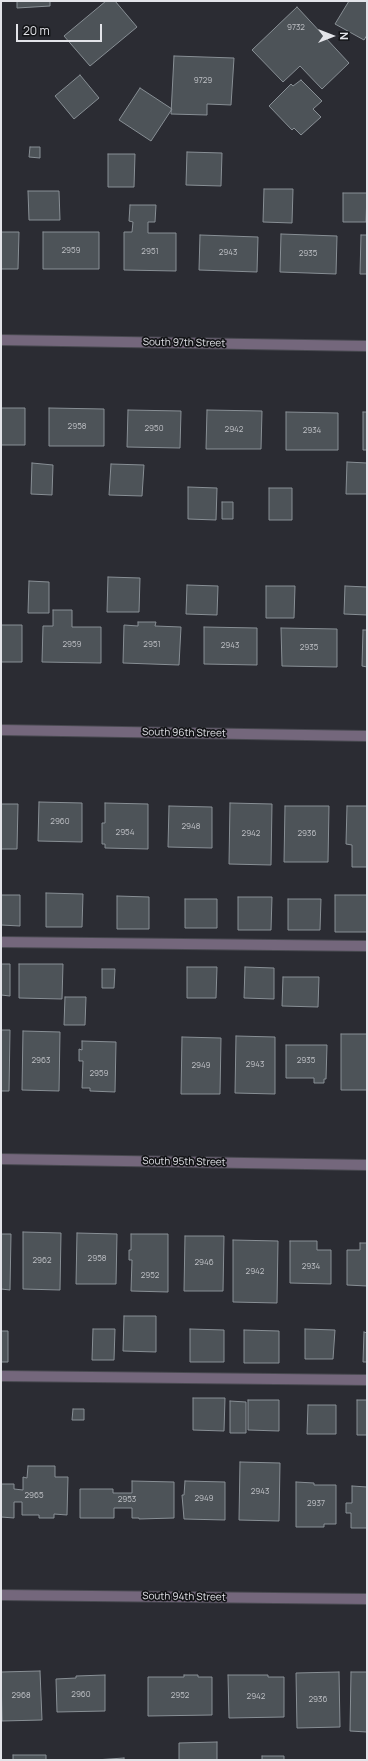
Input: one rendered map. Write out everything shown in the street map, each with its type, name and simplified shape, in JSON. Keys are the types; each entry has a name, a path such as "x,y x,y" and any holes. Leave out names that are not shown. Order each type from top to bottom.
{"street":[{"name":"South 97th Street","path":"1,340 367,346"},
{"name":"South 96th Street","path":"1,730 367,736"},
{"path":"1,942 367,946"},
{"name":"South 95th Street","path":"1,1159 367,1165"},
{"path":"1,1376 367,1380"},
{"name":"South 94th Street","path":"1,1595 367,1599"}],"building":[{"path":"17,1 50,1 50,6 17,8"},
{"path":"106,1 115,1 137,27 90,66 64,36"},
{"path":"349,1 367,1 367,35 364,40 335,24"},
{"path":"297,7 349,63 322,89 300,66 283,82 252,50"},
{"path":"174,56 234,58 231,105 207,104 207,115 171,114"},
{"path":"80,75 99,98 74,119 55,96"},
{"path":"301,80 322,101 313,109 321,117 301,135 294,128 292,130 269,106 291,84 293,86"},
{"path":"140,88 172,109 151,141 119,120"},
{"path":"30,147 40,147 40,158 29,157"},
{"path":"187,152 222,153 221,186 186,185"},
{"path":"108,154 135,154 134,187 108,187"},
{"path":"264,189 293,189 292,223 263,222"},
{"path":"28,191 59,191 60,220 29,220"},
{"path":"343,193 367,193 366,222 343,222"},
{"path":"130,205 156,205 155,222 148,222 148,233 176,233 176,271 124,270 124,232 132,232 133,222 129,221"},
{"path":"1,232 19,232 18,269 1,269"},
{"path":"43,232 99,232 99,269 43,269"},
{"path":"281,234 337,236 336,274 280,272"},
{"path":"200,235 258,237 257,272 199,270"},
{"path":"361,235 367,235 367,274 360,274"},
{"path":"1,408 25,408 25,445 1,445"},
{"path":"49,408 104,409 104,446 49,446"},
{"path":"128,410 181,411 180,448 127,447"},
{"path":"207,410 262,411 261,449 206,449"},
{"path":"286,412 338,413 338,450 286,450"},
{"path":"363,412 367,412 367,450 363,450"},
{"path":"347,462 367,463 367,494 346,494"},
{"path":"32,463 53,465 52,495 31,494"},
{"path":"111,464 144,465 142,496 109,495"},
{"path":"188,487 217,488 216,520 188,519"},
{"path":"269,488 292,488 292,520 269,520"},
{"path":"222,502 233,502 233,519 222,519"},
{"path":"108,577 140,578 139,612 107,612"},
{"path":"29,581 49,582 49,613 28,613"},
{"path":"187,585 218,586 217,615 186,614"},
{"path":"266,586 295,586 294,618 266,618"},
{"path":"345,586 367,587 367,615 344,614"},
{"path":"53,610 72,610 72,627 101,627 101,663 42,662 43,626 53,626"},
{"path":"138,622 156,622 155,626 181,627 179,665 123,663 124,625 138,626"},
{"path":"1,625 22,625 22,662 1,662"},
{"path":"204,627 257,628 257,665 204,664"},
{"path":"281,628 337,629 337,667 282,666"},
{"path":"363,630 367,630 367,667 362,666"},
{"path":"39,802 82,803 82,842 38,841"},
{"path":"105,803 148,804 148,849 105,848 105,844 102,844 102,823 105,823"},
{"path":"230,803 272,804 271,865 229,864"},
{"path":"1,804 18,804 17,849 1,849"},
{"path":"169,806 212,807 212,848 168,847"},
{"path":"285,806 329,806 328,862 284,862"},
{"path":"347,806 367,806 367,867 352,867 352,845 346,844"},
{"path":"46,893 83,894 82,927 46,927"},
{"path":"1,895 20,895 20,926 1,925"},
{"path":"335,895 367,895 367,932 335,932"},
{"path":"117,896 149,897 149,929 117,929"},
{"path":"238,897 272,897 271,930 238,930"},
{"path":"185,899 217,899 217,928 185,928"},
{"path":"288,899 321,899 320,930 288,930"},
{"path":"1,964 10,964 10,996 1,995"},
{"path":"19,964 63,964 62,999 19,998"},
{"path":"187,967 217,967 216,998 187,998"},
{"path":"245,967 274,968 274,999 244,998"},
{"path":"102,969 115,969 114,988 102,988"},
{"path":"283,977 319,977 318,1007 282,1006"},
{"path":"65,997 86,997 85,1025 64,1025"},
{"path":"1,1030 10,1030 9,1091 1,1091"},
{"path":"23,1031 60,1032 59,1091 22,1090"},
{"path":"341,1034 367,1034 367,1090 341,1090"},
{"path":"236,1036 275,1037 275,1094 235,1093"},
{"path":"182,1037 221,1038 220,1094 181,1094"},
{"path":"82,1041 116,1042 115,1092 90,1091 90,1088 82,1088 83,1061 79,1061 79,1049 82,1050"},
{"path":"286,1045 327,1045 326,1079 324,1079 324,1083 314,1083 314,1078 286,1078"},
{"path":"23,1232 61,1233 60,1290 23,1289"},
{"path":"77,1233 117,1234 116,1284 76,1284"},
{"path":"1,1234 11,1234 10,1290 1,1289"},
{"path":"131,1234 168,1234 168,1292 131,1291 132,1260 129,1260 129,1250 131,1250"},
{"path":"185,1236 224,1236 223,1291 184,1291"},
{"path":"233,1240 278,1241 277,1303 233,1302"},
{"path":"290,1241 317,1241 317,1250 331,1250 331,1284 290,1283"},
{"path":"360,1243 367,1243 367,1286 347,1285 347,1250 360,1250"},
{"path":"124,1316 156,1316 156,1352 123,1351"},
{"path":"93,1329 115,1329 114,1360 92,1360"},
{"path":"190,1329 224,1330 224,1362 190,1362"},
{"path":"305,1329 335,1330 333,1359 305,1359"},
{"path":"244,1330 279,1331 279,1363 244,1363"},
{"path":"1,1331 8,1331 8,1362 1,1362"},
{"path":"364,1332 367,1333 367,1362 363,1362"},
{"path":"193,1398 225,1398 224,1431 193,1430"},
{"path":"248,1400 279,1400 279,1431 248,1430"},
{"path":"357,1400 367,1400 367,1435 357,1435"},
{"path":"230,1401 246,1402 246,1433 230,1433"},
{"path":"308,1405 336,1405 336,1434 307,1434"},
{"path":"73,1409 84,1409 84,1420 72,1420"},
{"path":"240,1462 280,1463 279,1521 239,1520"},
{"path":"28,1466 55,1466 55,1477 68,1477 67,1515 54,1514 54,1518 39,1518 39,1515 22,1515 22,1502 14,1502 14,1518 1,1517 1,1484 14,1484 14,1489 23,1490 23,1477 27,1478"},
{"path":"132,1481 174,1482 174,1518 132,1518 132,1508 114,1508 114,1518 80,1518 80,1489 113,1489 113,1493 132,1493"},
{"path":"185,1481 225,1482 225,1520 184,1519 182,1495 184,1495"},
{"path":"296,1482 314,1483 314,1485 336,1485 336,1524 324,1524 324,1527 296,1527"},
{"path":"352,1486 367,1487 367,1528 351,1528 351,1513 346,1513 346,1503 352,1503"},
{"path":"40,1671 42,1720 2,1721 1,1672"},
{"path":"339,1672 340,1727 297,1728 296,1673"},
{"path":"351,1672 367,1672 367,1732 350,1731"},
{"path":"105,1675 105,1711 57,1712 56,1679 76,1678 76,1676"},
{"path":"184,1675 212,1677 212,1715 148,1716 148,1677 184,1677"},
{"path":"228,1675 268,1675 268,1677 284,1677 284,1717 229,1718"},
{"path":"217,1742 217,1760 179,1760 179,1743"},
{"path":"13,1755 46,1755 46,1760 13,1760"},
{"path":"262,1756 284,1756 284,1760 262,1760"},
{"path":"124,1758 124,1760 95,1760"}]}
